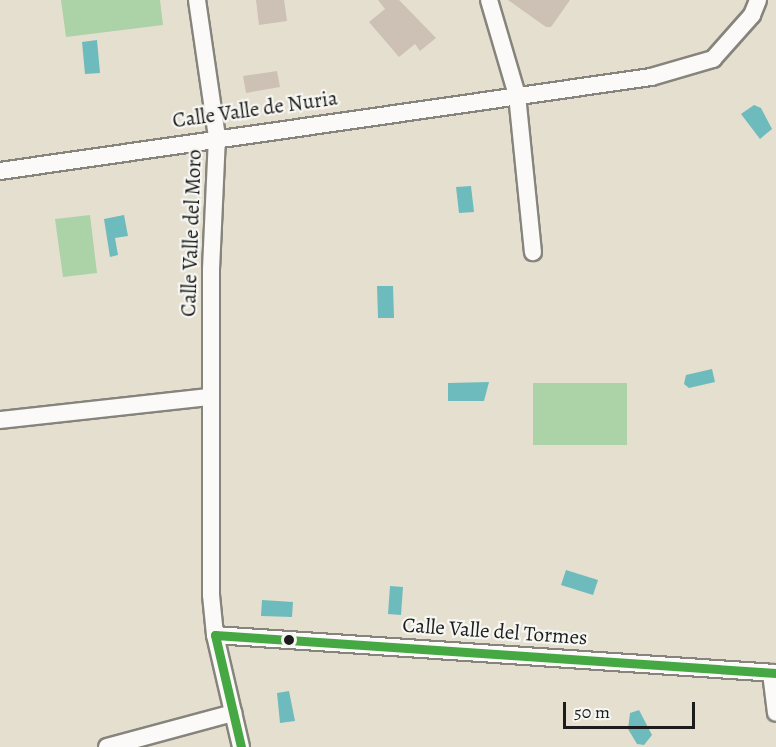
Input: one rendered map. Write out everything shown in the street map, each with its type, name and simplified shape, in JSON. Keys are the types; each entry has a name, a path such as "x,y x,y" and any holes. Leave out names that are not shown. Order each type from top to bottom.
{"street":[{"name":"Calle Valle del Moro","path":"197,0 217,137 210,398 211,595 215,635 241,747"},
{"path":"489,0 517,95 533,252"},
{"name":"Calle Valle de Nuria","path":"0,171 217,137 651,77 713,59 752,15 758,0"},
{"path":"0,420 210,398"},
{"name":"Calle Valle del Tormes","path":"215,635 774,673 776,713"},
{"path":"107,747 233,713"}],"green space":[{"path":"61,0 160,0 163,25 66,37"},
{"path":"90,215 97,273 63,277 55,219"},
{"path":"533,383 627,383 627,445 533,445"}],"water":[{"path":"97,40 100,73 85,74 82,42"},
{"path":"754,105 761,108 772,129 760,139 741,114"},
{"path":"471,186 474,212 459,213 456,187"},
{"path":"124,215 128,236 115,238 118,255 110,257 104,219"},
{"path":"377,286 393,286 394,318 378,318"},
{"path":"712,369 715,382 689,388 684,384 686,375"},
{"path":"489,382 484,401 448,401 448,383"},
{"path":"566,570 598,580 593,595 561,585"},
{"path":"390,586 403,587 401,615 388,614"},
{"path":"262,600 293,602 292,617 261,616"},
{"path":"289,691 295,721 280,723 277,693"},
{"path":"639,710 652,735 644,745 637,744 628,729 630,713"}],"building":[{"path":"256,0 284,0 287,21 259,25"},
{"path":"378,0 399,0 436,38 420,51 415,44 399,57 369,22 385,9"},
{"path":"508,0 570,0 551,27 546,27"},
{"path":"277,71 280,87 246,93 243,76"}],"transit line":[{"path":"215,635 776,673"},
{"path":"215,635 241,747"}]}
